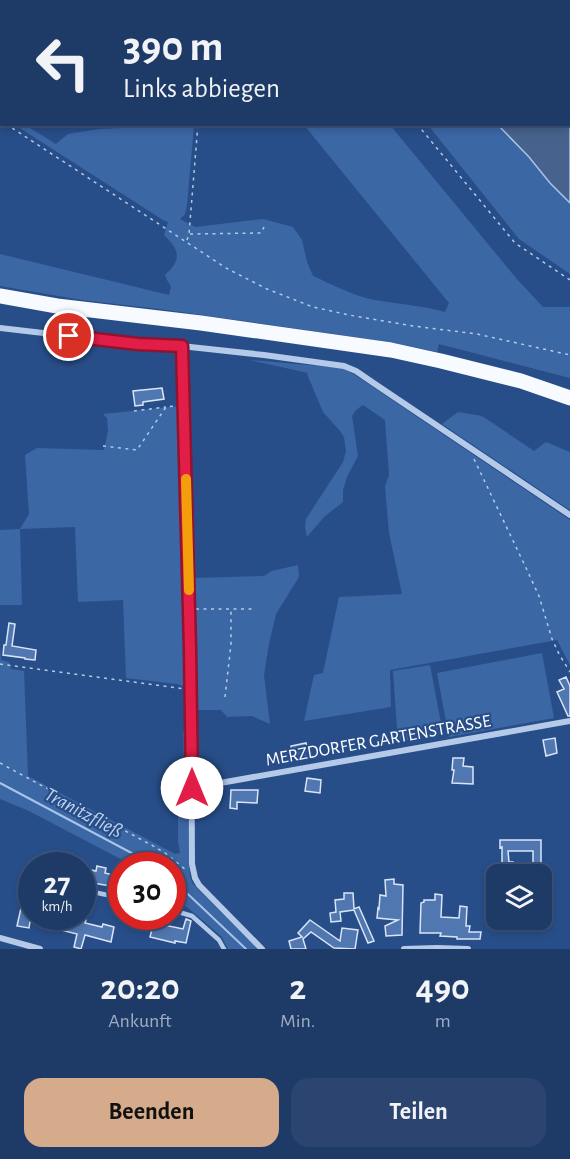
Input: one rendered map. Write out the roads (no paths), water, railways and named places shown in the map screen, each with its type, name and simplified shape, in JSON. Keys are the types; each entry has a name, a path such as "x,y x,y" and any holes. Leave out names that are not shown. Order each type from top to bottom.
{"main road":[{"path":"0,296 57,306 201,323 391,350 521,381 570,398"}],"street":[{"path":"0,328 138,344 182,346 264,355 344,366 356,371 570,516"},
{"path":"182,346 191,690 191,856 195,878 199,885 262,949"},
{"name":"MERZDORFER GARTENSTRASSE","path":"192,788 570,721"},
{"path":"0,938 40,949"},
{"path":"404,949 468,949"}],"lane":[{"path":"186,914 192,916 219,940 224,949"}],"waterway":[{"name":"Tranitzfließ","path":"0,783 130,852"},
{"name":"Tranitzfließ","path":"186,892 246,949"}]}
